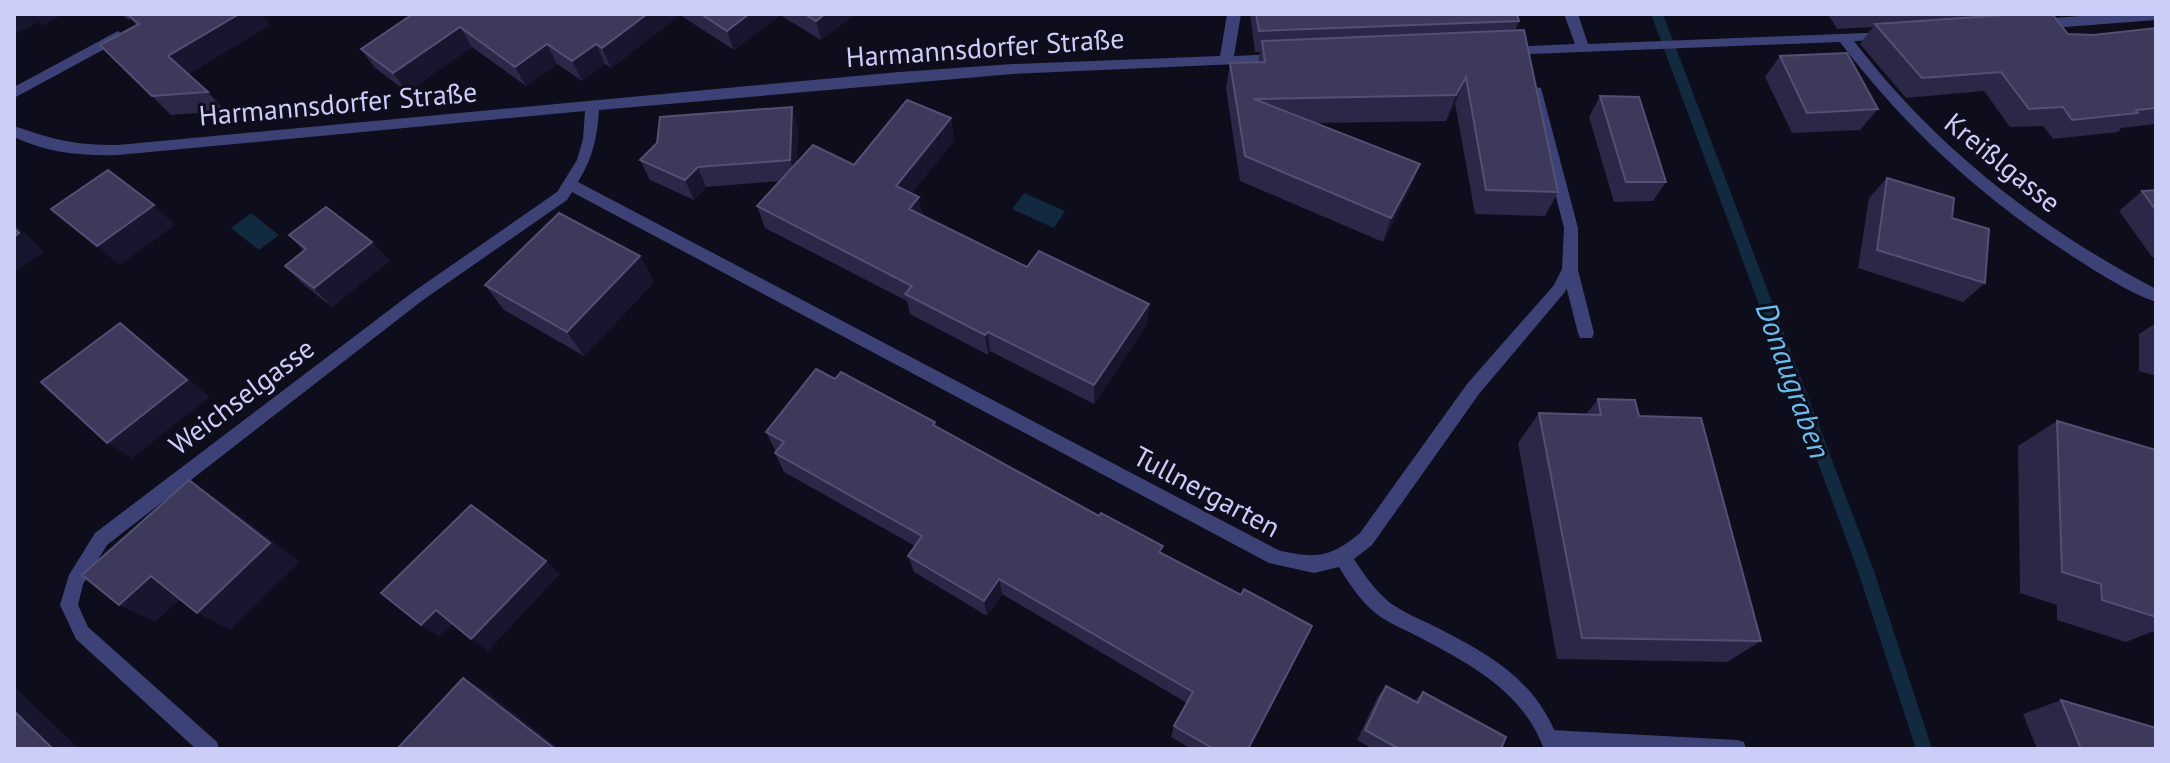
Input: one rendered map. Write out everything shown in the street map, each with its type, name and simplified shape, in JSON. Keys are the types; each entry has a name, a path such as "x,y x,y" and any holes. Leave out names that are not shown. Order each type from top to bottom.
{"street":[{"path":"1226,61 1234,14"},
{"path":"1571,14 1583,49"},
{"path":"2017,26 2156,15"},
{"path":"14,93 132,28"},
{"path":"1493,53 1529,67 1583,49 1902,34"},
{"name":"Kreißlgasse","path":"1844,37 1908,117 1975,176 2099,266 2156,296"},
{"name":"Harmannsdorfer Straße","path":"14,131 65,150 118,150 1013,69 1289,59"},
{"path":"1529,67 1568,214 1573,252 1570,270 1559,289 1473,389 1390,508 1344,559 1362,588 1384,609 1488,665 1516,688 1535,712 1552,744 1737,749"},
{"name":"Weichselgasse","path":"210,749 82,633 69,605 75,581 101,539 418,296 562,196 571,185 590,139 593,105"},
{"name":"Tullnergarten","path":"571,185 1275,557 1318,565 1344,559"},
{"path":"1570,270 1586,333"}],"water":[{"path":"1024,193 1065,211 1054,228 1012,209"},
{"path":"251,213 279,235 259,250 231,228"}],"building":[{"path":"127,14 239,14 168,56 208,92 152,96 100,45 139,24"},
{"path":"413,14 647,14 602,48 596,44 572,61 547,44 515,67 460,27 393,73 361,49"},
{"path":"701,14 749,14 727,31"},
{"path":"805,14 825,14 816,21"},
{"path":"1256,14 1517,14 1519,21 1259,31"},
{"path":"2052,14 2068,34 2093,35 2156,28 2156,108 2136,110 2138,113 2072,120 2063,107 2029,109 2001,72 1922,78 1875,24"},
{"path":"1524,30 1558,192 1486,190 1466,77 1456,95 1254,99 1420,164 1391,218 1245,156 1230,63 1265,62 1262,41"},
{"path":"1847,53 1878,109 1807,113 1780,56"},
{"path":"1600,96 1639,97 1666,182 1626,182"},
{"path":"907,100 951,118 896,186 919,197 909,209 1027,267 1039,251 1149,304 1094,385 905,294 912,286 757,206 813,145 854,165"},
{"path":"792,107 790,160 698,167 685,180 640,160 657,143 660,117"},
{"path":"108,170 154,205 97,246 51,209"},
{"path":"1887,178 1954,198 1952,218 1989,229 1985,283 1877,250"},
{"path":"2156,190 2156,210 2142,191"},
{"path":"326,207 372,242 314,288 285,266 306,249 289,235"},
{"path":"559,213 640,256 567,332 485,285"},
{"path":"120,323 187,380 107,443 41,382"},
{"path":"816,369 835,379 841,372 1099,516 1101,513 1163,546 1159,552 1241,595 1244,589 1312,626 1248,749 1214,749 1174,726 1193,692 999,579 984,601 908,556 922,536 775,453 784,442 766,432"},
{"path":"1598,399 1635,400 1639,416 1701,418 1761,641 1582,638 1539,413 1601,415"},
{"path":"2057,421 2156,450 2156,617 2102,600 2101,584 2062,572"},
{"path":"189,480 270,543 197,613 151,576 119,605 82,575"},
{"path":"471,505 546,561 471,639 436,610 421,625 381,593"},
{"path":"463,678 555,749 397,749"},
{"path":"1386,686 1418,703 1423,692 1506,737 1501,749 1395,749 1365,730"},
{"path":"2061,700 2156,728 2156,749 2081,749"},
{"path":"14,711 53,749 14,749"}],"waterway":[{"name":"Donaugraben","path":"1657,14 1865,568 1924,749"}]}
